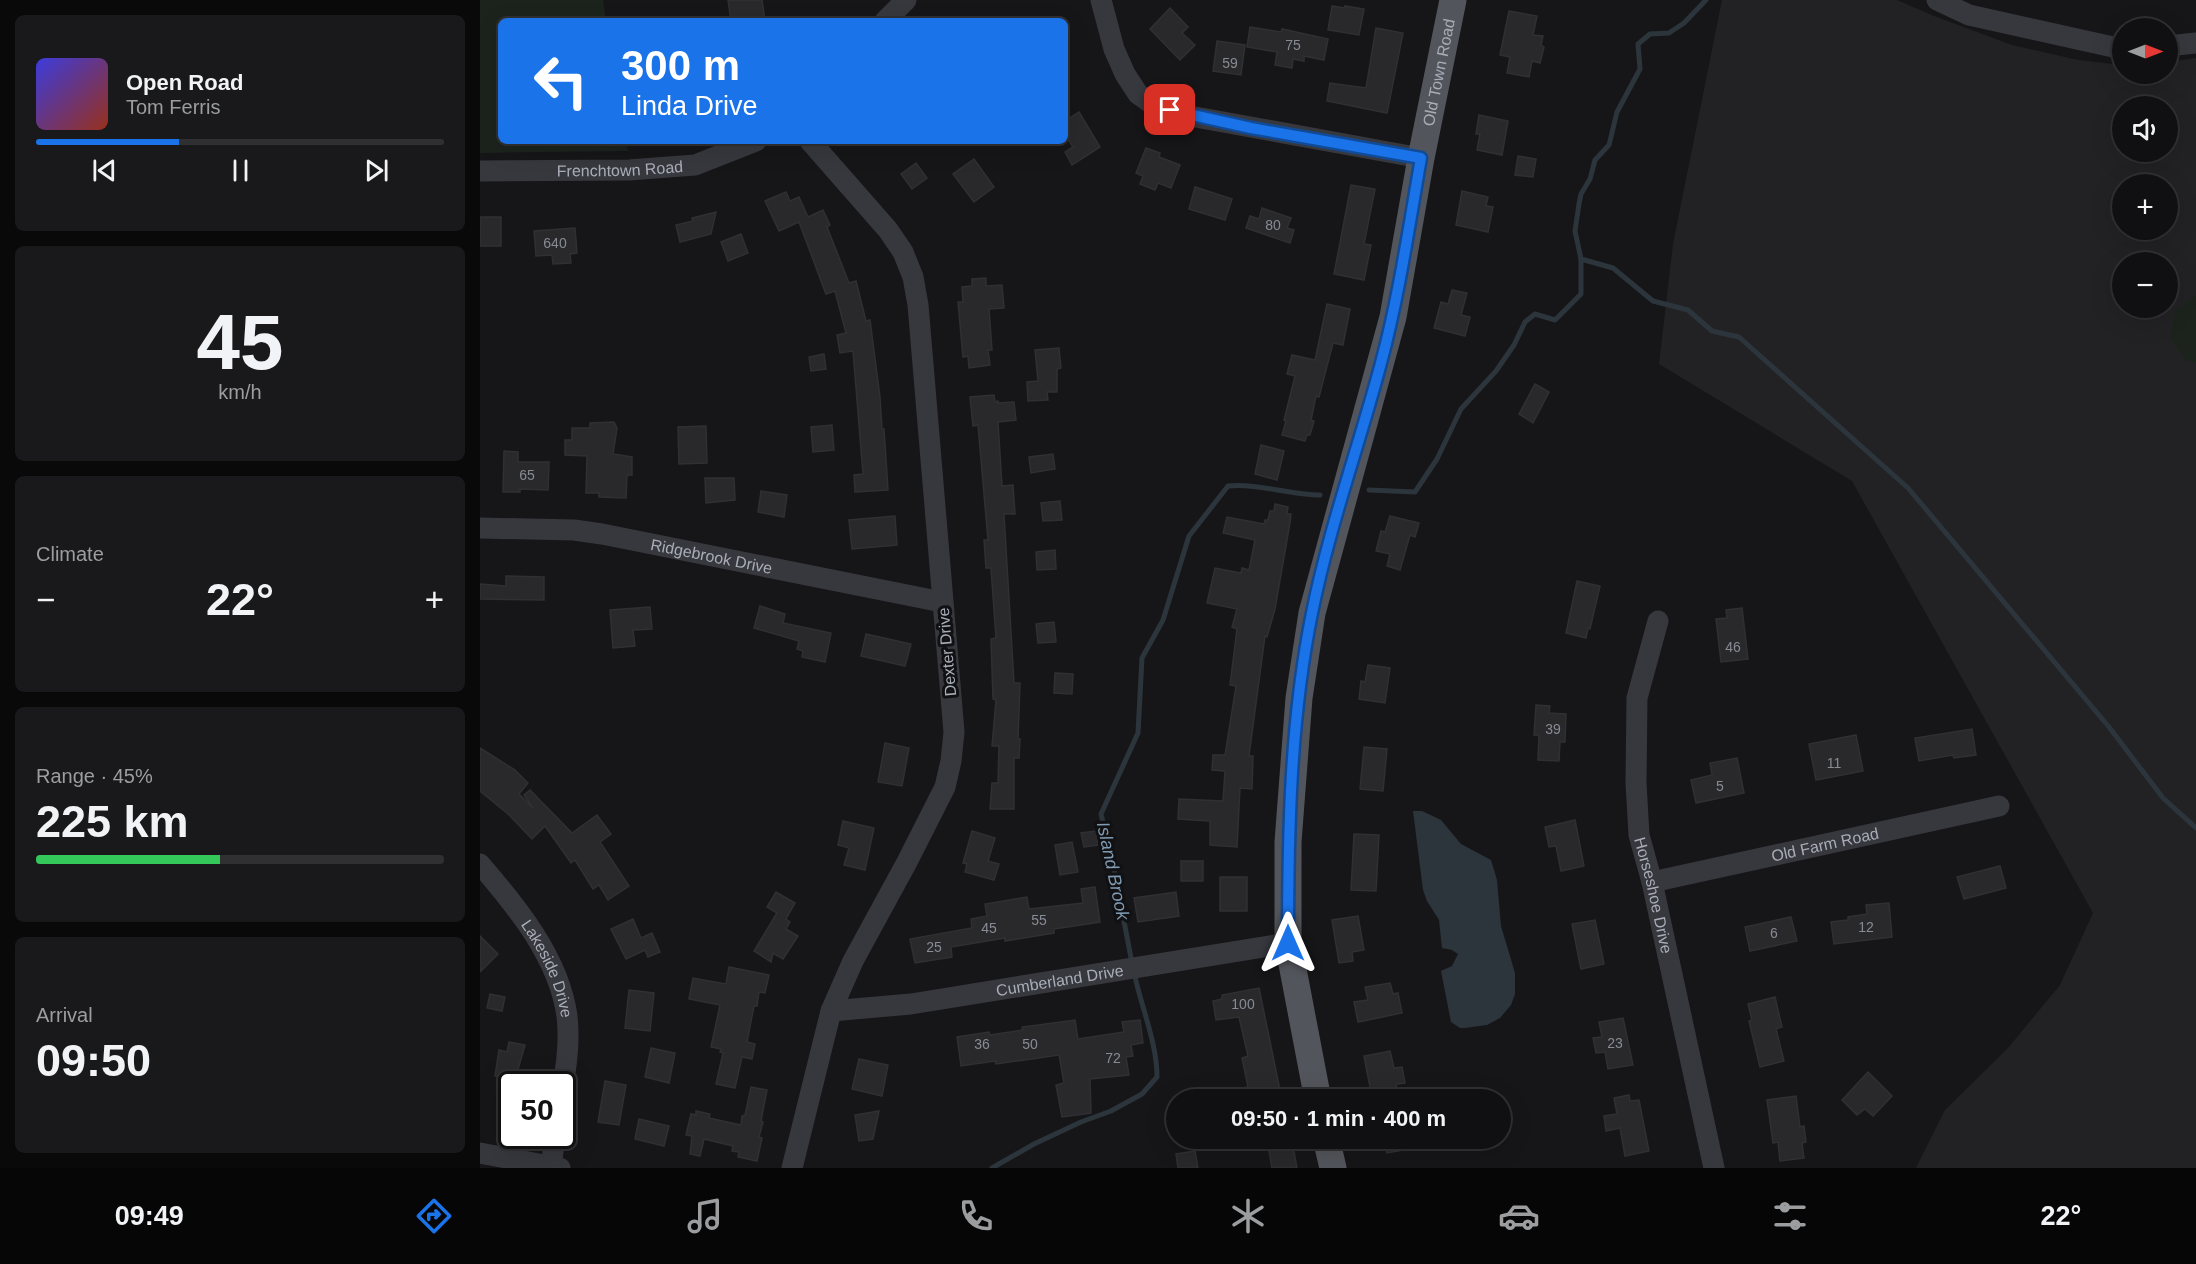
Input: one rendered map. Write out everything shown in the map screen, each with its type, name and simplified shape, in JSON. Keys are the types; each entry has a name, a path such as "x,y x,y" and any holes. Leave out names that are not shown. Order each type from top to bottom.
{"main road":[{"name":"Old Town Road","path":"1316,1089 1288,943 1288,842 1297,720 1312,613 1390,328 1453,0"},
{"path":"1329,1149 1333,1168"}],"street":[{"path":"888,18 906,0"},
{"path":"1101,0 1114,49 1125,74 1138,94 1152,104 1190,116 1421,158"},
{"path":"1937,0 1969,15 2112,47"},
{"path":"2178,45 2196,43"},
{"name":"Frenchtown Road","path":"480,171 628,170 695,165 748,144"},
{"name":"Dexter Drive","path":"792,1168 831,1011 853,962 945,787 954,732 918,305 913,278 903,252 888,230 813,144"},
{"name":"Ridgebrook Drive","path":"480,528 574,530 602,534 942,602"},
{"name":"Horseshoe Drive","path":"1658,621 1637,698 1636,783 1640,835 1714,1168"},
{"name":"Old Farm Road","path":"1652,882 1999,806"},
{"name":"Lakeside Drive","path":"480,864 531,928 561,990 567,1015 568,1058 566,1071"},
{"name":"Cumberland Drive","path":"831,1011 911,1004 1288,943"},
{"path":"480,1153 553,1167 554,1149"}],"shaded area":[{"path":"480,0 603,0 606,18 498,18 498,144 627,144 628,151 480,153"},
{"path":"1722,0 1897,0 2012,45 2078,60 2112,64 2112,84 2178,84 2178,61 2196,58 2196,1168 1916,1168 1945,1110 2008,1048 2060,985 2093,913 1852,481 1659,364 1673,244"},
{"path":"2196,296 2196,363 2185,361 2170,338 2174,318 2178,318 2178,309"},
{"path":"1413,811 1422,811 1441,820 1461,844 1491,860 1497,880 1501,926 1515,973 1515,994 1511,1005 1500,1018 1487,1025 1460,1028 1451,1022 1441,971 1452,966 1458,954 1442,948 1439,920 1423,890"}],"building":[{"path":"728,0 762,0 765,18 731,18"},
{"path":"1332,6 1364,9 1359,35 1328,30"},
{"path":"1170,8 1188,27 1182,33 1195,45 1180,60 1150,29"},
{"path":"1509,11 1537,16 1533,35 1543,36 1541,45 1544,47 1540,63 1532,61 1529,77 1507,73 1510,57 1500,55"},
{"path":"1250,27 1281,32 1282,29 1328,39 1324,60 1304,56 1304,61 1293,59 1292,68 1275,65 1277,52 1247,47"},
{"path":"1376,28 1403,33 1387,113 1327,101 1330,83 1366,88"},
{"path":"1217,41 1245,45 1241,75 1213,71"},
{"path":"1079,112 1100,147 1072,165 1065,152 1073,147 1068,140 1068,119"},
{"path":"1479,115 1508,121 1502,155 1477,150 1480,134 1476,134"},
{"path":"1146,148 1160,153 1159,157 1180,165 1171,188 1158,183 1155,190 1140,184 1143,176 1136,173"},
{"path":"1518,156 1536,159 1533,177 1515,175"},
{"path":"974,159 994,187 974,202 953,174"},
{"path":"916,163 927,178 912,189 901,174"},
{"path":"1351,185 1375,189 1364,244 1371,245 1364,280 1334,274"},
{"path":"1195,187 1232,199 1225,220 1189,209"},
{"path":"1462,191 1488,197 1486,206 1493,207 1488,232 1456,225"},
{"path":"786,192 790,201 799,197 808,217 823,210 830,225 827,227 849,283 856,281 866,321 870,320 882,429 884,429 888,490 855,492 854,475 863,474 853,351 840,353 837,335 846,333 835,291 826,294 799,222 779,231 765,201"},
{"path":"1262,208 1291,218 1287,228 1294,230 1290,243 1246,228 1250,216 1259,219"},
{"path":"716,212 711,234 680,242 676,225"},
{"path":"480,217 501,217 501,246 480,246"},
{"path":"575,228 577,253 570,254 571,263 553,264 552,255 536,256 534,231"},
{"path":"741,234 748,253 728,261 721,242"},
{"path":"986,278 986,286 1002,285 1004,308 989,309 992,350 988,350 990,365 969,368 968,356 963,357 958,302 963,302 962,287 972,286 972,279"},
{"path":"1452,290 1467,293 1461,315 1470,317 1465,336 1434,328 1441,302 1448,304"},
{"path":"1327,304 1350,309 1343,345 1333,343 1319,397 1316,396 1311,420 1314,421 1310,435 1307,435 1305,441 1282,435 1295,376 1287,374 1292,355 1315,360"},
{"path":"1059,348 1061,368 1057,369 1057,392 1047,392 1048,400 1028,401 1027,382 1038,381 1035,350"},
{"path":"824,354 826,369 811,371 809,357"},
{"path":"1535,384 1549,392 1533,423 1519,414"},
{"path":"994,395 995,402 1014,402 1016,420 998,422 1002,486 1013,485 1015,514 1004,514 1014,683 1020,683 1018,739 1020,739 1019,758 1014,758 1014,809 990,809 992,783 998,783 999,746 992,746 996,700 993,699 991,639 996,638 991,568 986,568 984,540 988,540 978,425 973,426 970,397"},
{"path":"614,422 617,428 613,454 632,457 632,475 627,475 626,498 599,497 599,493 586,493 587,456 565,455 565,440 572,440 572,428 590,428 590,423"},
{"path":"832,425 834,450 813,452 811,427"},
{"path":"706,426 707,463 679,464 678,427"},
{"path":"1261,445 1284,451 1277,480 1255,474"},
{"path":"504,451 518,452 518,462 549,462 548,490 520,489 520,492 503,492"},
{"path":"1053,454 1055,469 1031,473 1029,457"},
{"path":"705,478 734,478 735,500 706,503"},
{"path":"761,491 787,495 784,517 758,512"},
{"path":"1060,501 1062,520 1043,521 1041,503"},
{"path":"1275,504 1288,507 1287,514 1291,514 1275,609 1267,637 1265,636 1249,756 1253,756 1252,789 1240,788 1237,847 1210,845 1210,821 1178,819 1179,799 1223,801 1225,771 1212,770 1213,755 1225,755 1236,686 1230,685 1237,629 1232,627 1237,609 1207,603 1215,568 1241,573 1242,568 1249,570 1255,540 1223,533 1227,517 1264,524 1265,520 1268,520 1270,511 1274,511"},
{"path":"895,516 897,545 852,549 849,520"},
{"path":"1390,516 1419,523 1415,537 1410,535 1400,570 1387,566 1390,554 1376,551 1381,531 1385,532"},
{"path":"1055,550 1056,569 1037,570 1036,552"},
{"path":"506,576 544,577 544,600 480,599 480,584 506,586"},
{"path":"1577,581 1600,586 1586,638 1566,633"},
{"path":"760,606 785,614 783,623 831,633 825,662 802,657 803,651 797,649 799,641 754,628"},
{"path":"650,607 652,629 633,630 635,646 613,648 610,610"},
{"path":"1742,608 1748,659 1721,662 1716,619 1727,618 1726,610"},
{"path":"1054,622 1056,642 1038,643 1036,624"},
{"path":"866,634 911,644 905,666 861,656"},
{"path":"1368,665 1390,668 1385,703 1359,699 1361,681 1365,682"},
{"path":"1055,673 1073,674 1072,694 1054,693"},
{"path":"1536,705 1550,706 1549,713 1566,714 1565,742 1560,742 1559,761 1538,760 1539,735 1534,735"},
{"path":"1972,729 1976,755 1954,758 1953,755 1919,761 1915,738"},
{"path":"1856,735 1863,771 1816,780 1809,744"},
{"path":"885,743 909,748 902,786 878,782"},
{"path":"1364,747 1387,749 1383,791 1360,789"},
{"path":"480,748 515,770 528,783 519,794 533,808 524,795 530,790 572,833 597,815 611,834 600,842 629,886 608,900 599,885 593,889 575,860 571,863 545,826 532,839 508,814 480,791"},
{"path":"1737,758 1744,793 1696,803 1691,780 1712,775 1710,763"},
{"path":"1575,820 1584,866 1561,871 1556,846 1549,847 1545,827"},
{"path":"843,821 874,828 865,870 844,865 849,848 838,845"},
{"path":"972,831 995,838 988,861 999,864 994,880 965,872 967,864 963,863"},
{"path":"1096,831 1098,845 1084,847 1081,833"},
{"path":"1354,834 1379,835 1376,891 1351,890"},
{"path":"1072,842 1078,872 1060,875 1055,845"},
{"path":"1181,861 1203,861 1203,881 1181,881"},
{"path":"2000,866 2006,888 1964,899 1957,877"},
{"path":"1220,877 1247,877 1247,911 1220,911"},
{"path":"1095,887 1100,922 1054,929 1054,933 951,947 952,957 915,963 910,939 972,928 971,919 987,916 985,904 1027,897 1029,909 1083,903 1081,889"},
{"path":"776,892 795,903 786,919 790,922 786,929 798,936 783,959 773,953 771,962 754,951 777,913 767,907"},
{"path":"1176,892 1179,916 1138,922 1134,898"},
{"path":"1889,903 1892,937 1834,944 1831,922 1867,914 1866,905"},
{"path":"1358,916 1364,950 1352,952 1353,961 1339,963 1332,920"},
{"path":"1791,917 1797,941 1750,951 1745,927"},
{"path":"633,919 641,938 652,933 660,952 648,957 645,950 626,959 611,929"},
{"path":"1595,920 1604,964 1581,969 1572,924"},
{"path":"480,936 498,954 480,972"},
{"path":"729,967 769,975 765,993 759,992 757,1006 754,1006 747,1042 755,1044 752,1059 742,1057 735,1088 716,1084 723,1053 720,1052 721,1049 711,1047 720,1005 689,999 693,978 726,984"},
{"path":"1390,983 1393,994 1398,993 1402,1013 1358,1022 1354,1002 1368,1000 1365,987"},
{"path":"1259,988 1280,1089 1236,1089 1248,1087 1242,1058 1248,1056 1239,1017 1216,1020 1213,1001 1222,999 1222,995"},
{"path":"629,990 654,993 650,1031 625,1028"},
{"path":"490,994 505,997 502,1011 487,1008"},
{"path":"1775,997 1782,1027 1776,1029 1784,1061 1760,1067 1749,1021 1752,1020 1748,1004"},
{"path":"1623,1018 1633,1065 1608,1069 1605,1052 1596,1053 1593,1038 1602,1037 1599,1022"},
{"path":"1075,1020 1078,1039 1124,1032 1122,1022 1140,1020 1143,1043 1131,1045 1133,1056 1126,1057 1129,1075 1090,1079 1091,1113 1062,1117 1056,1085 1064,1083 1059,1055 996,1064 995,1061 961,1066 957,1037 989,1032 990,1035 1023,1030 1022,1027"},
{"path":"509,1042 525,1045 518,1071 498,1071 498,1077 495,1076 499,1050 507,1052"},
{"path":"651,1048 675,1053 669,1083 645,1077"},
{"path":"1390,1051 1394,1068 1402,1067 1405,1083 1386,1089 1370,1089 1364,1056"},
{"path":"859,1059 888,1065 882,1096 852,1089"},
{"path":"1868,1072 1892,1096 1873,1116 1865,1109 1857,1115 1842,1100"},
{"path":"605,1081 626,1085 619,1125 598,1122"},
{"path":"751,1087 767,1090 757,1161 738,1157 739,1152 732,1151 733,1146 704,1139 700,1156 690,1154 692,1136 686,1135 691,1114 696,1115 696,1111 710,1114 709,1118 741,1125"},
{"path":"1629,1095 1630,1101 1639,1100 1649,1151 1625,1156 1620,1128 1606,1131 1604,1116 1617,1114 1614,1098"},
{"path":"1796,1096 1800,1127 1804,1126 1806,1142 1802,1143 1804,1158 1780,1161 1778,1142 1773,1143 1767,1100"},
{"path":"879,1111 873,1139 859,1141 855,1115"},
{"path":"639,1119 669,1126 664,1146 635,1139"},
{"path":"1294,1149 1297,1168 1272,1168 1269,1151"},
{"path":"1386,1149 1410,1149 1387,1153"},
{"path":"1195,1151 1198,1168 1178,1168 1176,1154"}],"waterway":[{"name":"Island Brook","path":"1369,490 1415,492 1437,459 1461,409 1496,371 1514,345 1525,322 1535,314 1555,320 1581,294 1581,259 1575,231 1581,194 1590,179 1595,160 1609,145 1617,112 1640,69 1638,44 1650,34 1669,33 1684,23 1706,0"},
{"path":"1581,259 1613,268 1653,301 1688,310 1712,331 1739,337 1908,488 2109,727 2163,798 2196,828"},
{"name":"Island Brook","path":"1132,963 1101,814 1138,733 1142,658 1163,620 1189,536 1228,486 1251,486 1320,495"},
{"name":"Island Brook","path":"992,1168 1034,1144 1111,1111 1142,1094 1157,1077 1152,1038 1134,972"}],"route":[{"path":"1170,110 1251,128 1421,158 1393,317 1312,613 1297,718 1288,842 1288,943"}]}
